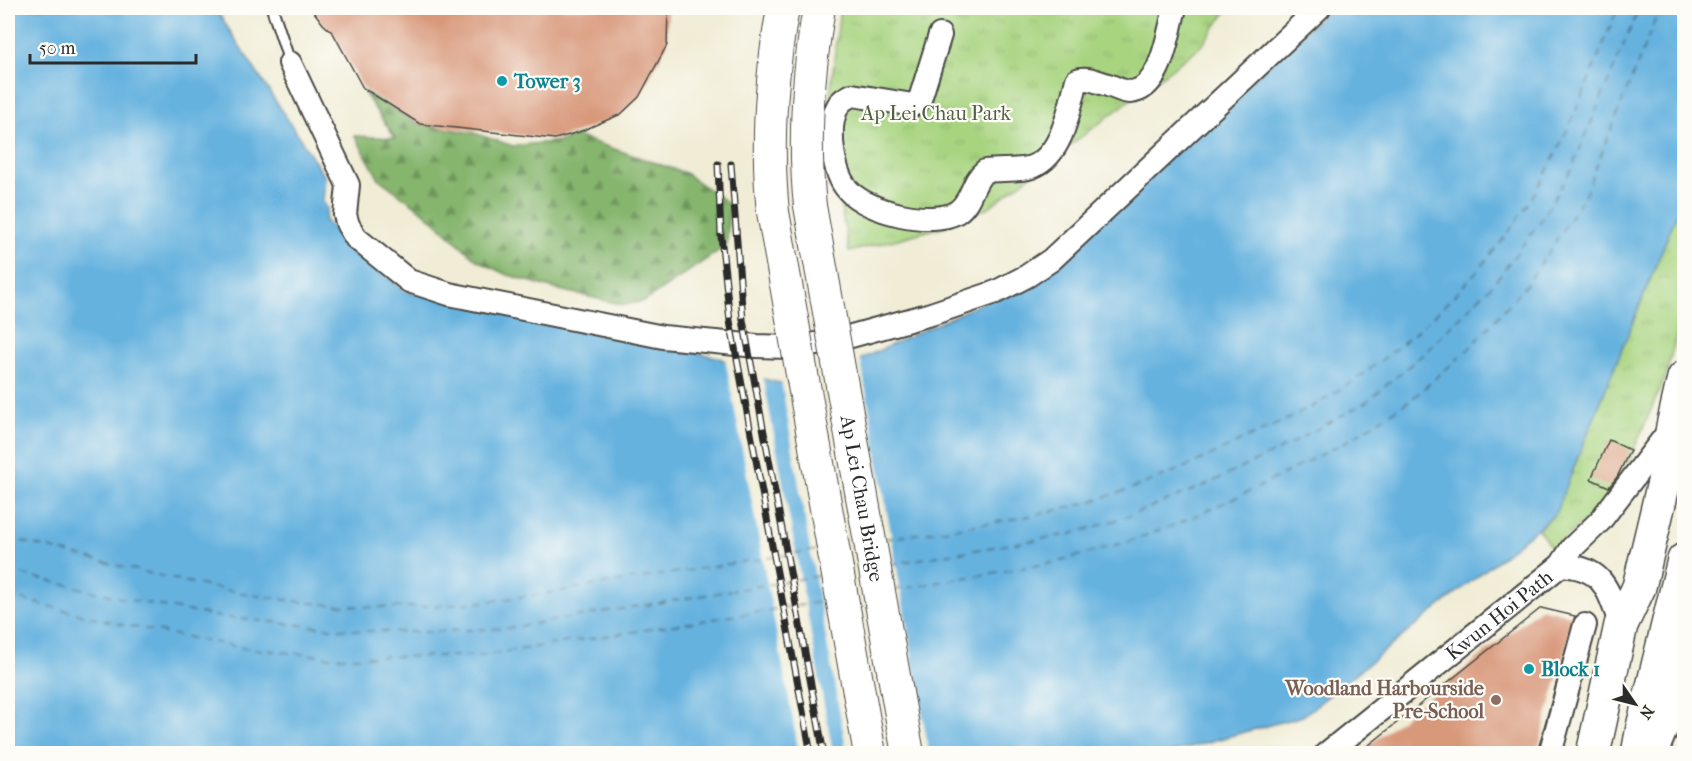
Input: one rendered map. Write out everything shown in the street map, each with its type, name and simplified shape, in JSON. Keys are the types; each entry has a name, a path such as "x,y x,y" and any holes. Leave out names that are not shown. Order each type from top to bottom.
{"main road":[{"name":"Ap Lei Chau Bridge","path":"783,8 773,74 769,146 770,180 798,249 908,753"},
{"name":"Ap Lei Chau Bridge","path":"819,8 810,64 806,145 807,177 798,249 870,753"},
{"path":"1593,753 1622,625 1639,587 1664,482 1672,426 1684,378"},
{"path":"1638,753 1684,560"}],"street":[{"path":"940,35 920,99 913,105 852,95 843,100 833,119 832,145 838,171 848,191 874,207 910,217 940,218 950,215 965,205 980,174 985,171 1031,168 1045,160 1060,136 1077,80 1090,79 1128,92 1141,89 1155,77 1175,8"},
{"path":"290,63 348,185 345,215 348,225 356,238 409,281 449,294 663,337 788,347 826,343 932,314 996,292 1027,276 1051,260 1319,8"},
{"name":"Kwun Hoi Path","path":"1326,753 1561,565 1572,548 1600,521 1672,426"},
{"name":"Kwun Hoi Path","path":"1561,565 1578,566 1601,580 1608,589 1622,625"},
{"path":"1550,753 1585,625"},
{"path":"1656,753 1668,725 1684,657"}],"lane":[{"path":"272,8 290,63"}],"green space":[{"name":"Ap Lei Chau Park","path":"840,8 1229,8 1200,47 989,207 946,226 849,252 832,158 828,113"},
{"path":"363,91 418,124 474,133 513,146 561,141 576,136 685,173 729,204 727,245 645,301 624,305 555,289 505,274 477,260 425,213 379,179 355,136 395,138"},
{"path":"1684,196 1684,307 1666,375 1622,477 1596,512 1552,549 1538,529 1555,514"}],"water":[{"path":"8,8 215,8 325,177 323,201 327,208 325,221 404,291 717,357 764,379 788,385 850,364 1042,275 1330,8 1684,8 1684,196 1555,514 1303,716 1165,754 8,753"}],"pier":[{"path":"860,356 929,753 847,753 812,561 781,380 788,382"},
{"path":"725,358 763,376 833,753 799,753"}],"building":[{"path":"311,8 668,8 667,45 639,97 621,114 579,132 555,139 420,124 363,88 333,33"},
{"path":"1609,440 1630,450 1617,477 1609,487 1591,479"},
{"path":"1541,608 1575,616 1537,753 1359,753"}],"ferry route":[{"path":"885,539 1046,512 1099,499 1152,481 1295,416 1345,386 1377,363 1439,311 1467,282 1517,221 1560,145 1618,8"},
{"path":"890,564 1071,534 1126,517 1208,484 1287,446 1366,402 1422,355 1494,283 1538,225 1572,168 1639,8"},
{"path":"894,590 1056,562 1130,541 1177,524 1253,490 1347,441 1412,399 1472,346 1526,285 1554,244 1585,194 1660,8"},
{"path":"8,538 143,572 234,591 280,599 373,607 431,606 517,598 818,550"},
{"path":"8,571 126,599 220,617 362,631 425,632 509,628 824,575"},
{"path":"8,596 124,625 244,648 332,657 479,656 827,601"}],"railway":[{"path":"718,164 721,236 730,321 811,754"},
{"path":"731,164 743,320 824,754"}],"place":[{"name":"Tower 3","path":"502,81"},
{"name":"Block 1","path":"1529,669"},
{"name":"Woodland Harbourside Pre-School","path":"1496,700"}]}
